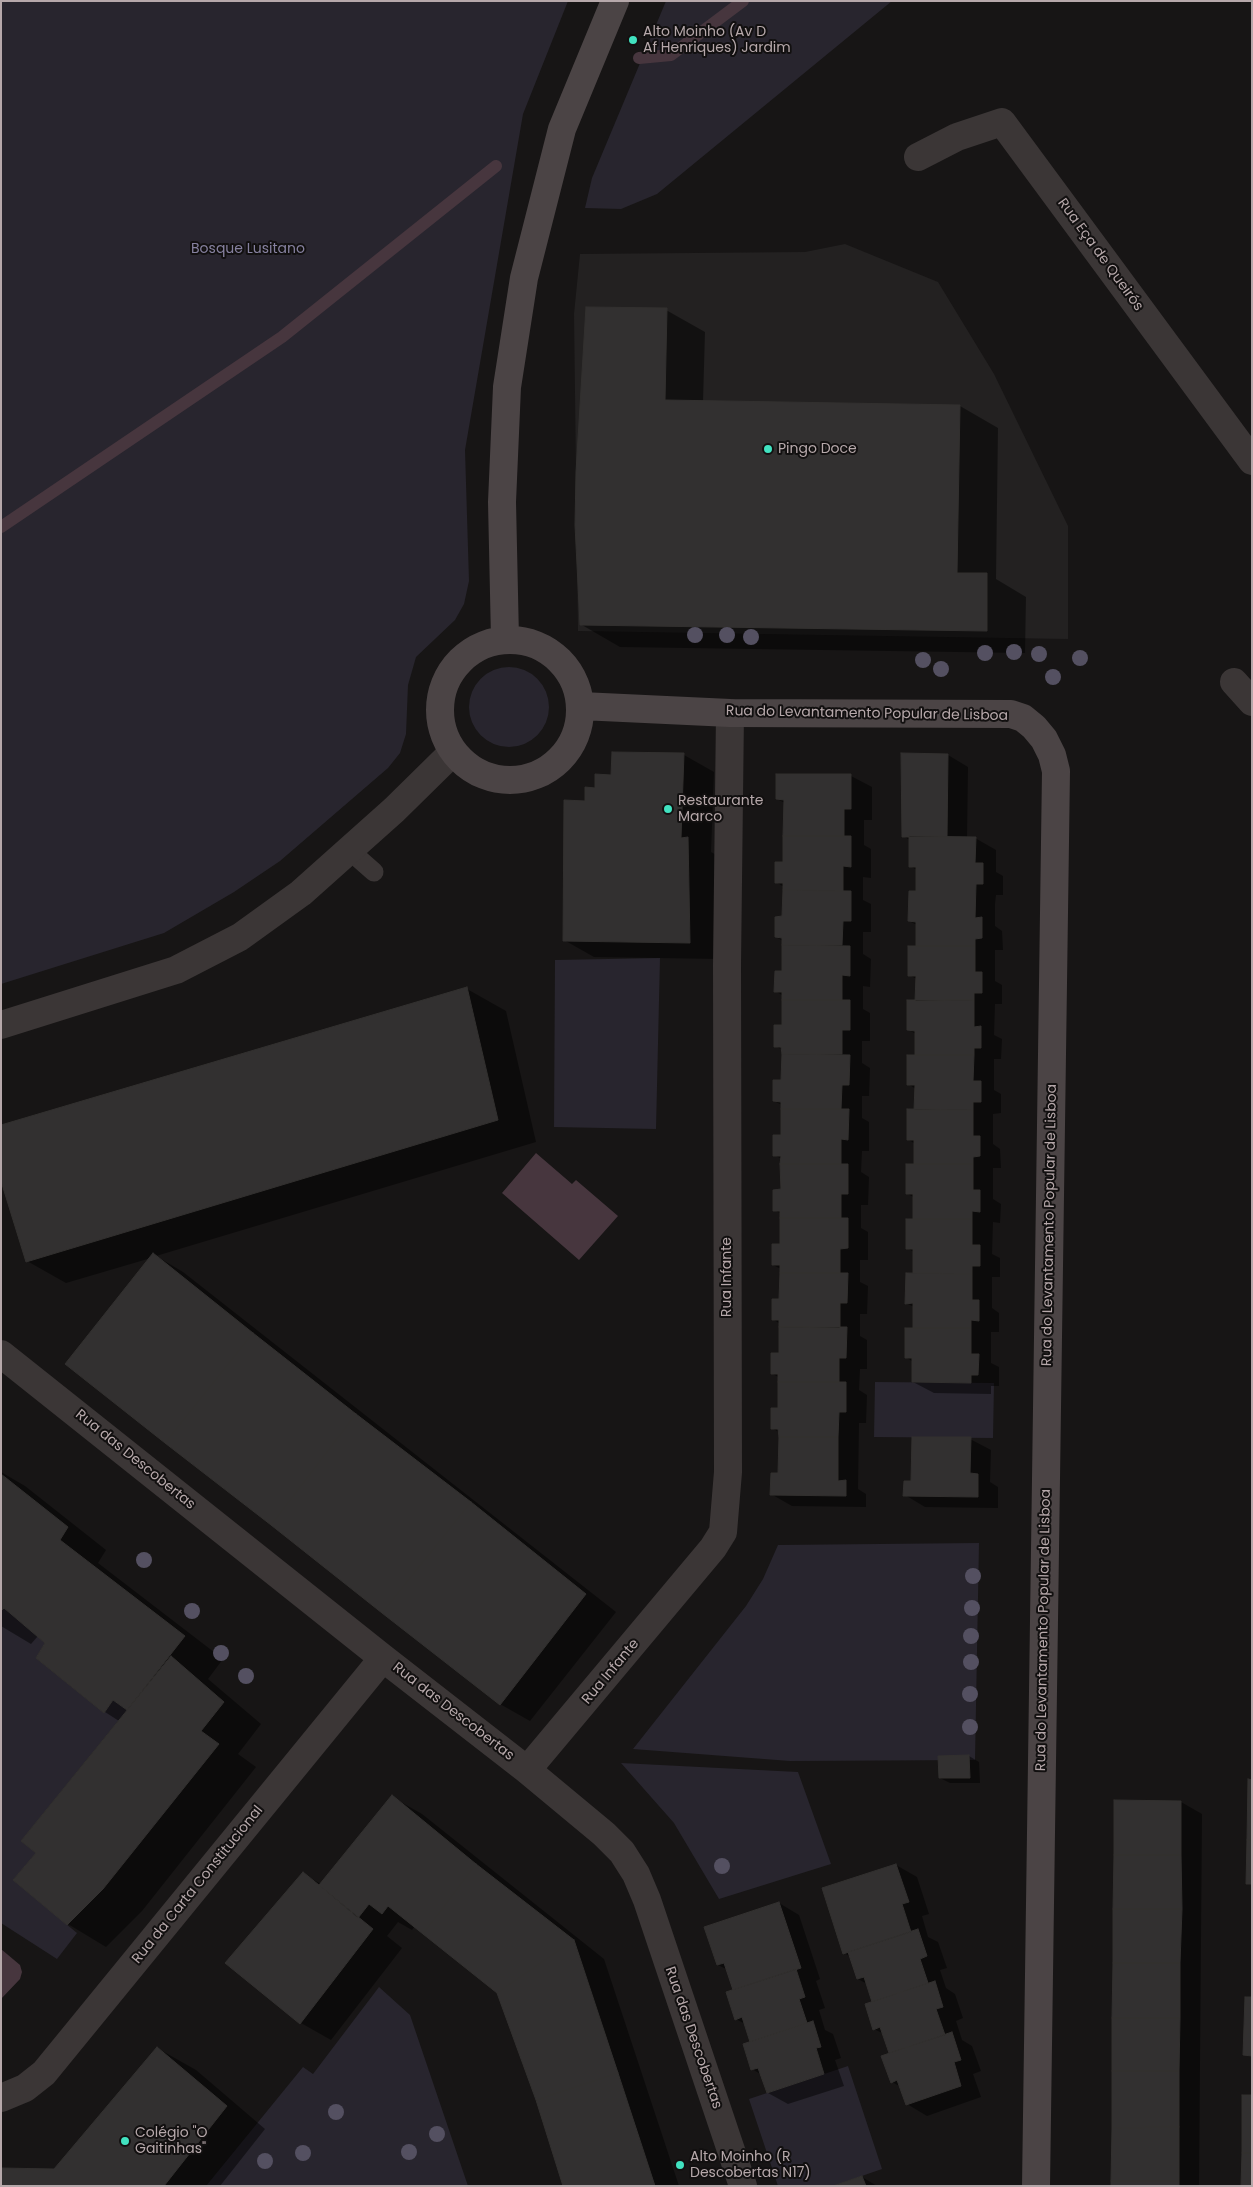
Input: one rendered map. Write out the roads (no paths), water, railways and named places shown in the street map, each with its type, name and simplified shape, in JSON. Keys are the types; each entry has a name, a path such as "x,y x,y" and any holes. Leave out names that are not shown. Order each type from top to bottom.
{"street":[{"path":"505,639 502,502 507,387 524,278 562,129 615,1"},
{"name":"Rua Eça de Queirós","path":"918,157 957,137 1002,122 1251,457"},
{"path":"505,639 528,642 548,650 565,665 576,684 581,706 579,726 572,744 560,760 543,772 531,776 504,780 485,776 467,766 453,752 443,733 439,712 442,690 451,671 466,655 484,644 505,639"},
{"path":"1234,682 1252,702"},
{"name":"Rua do Levantamento Popular de Lisboa","path":"581,706 730,713 1011,714 1023,718 1044,739 1052,755 1056,771 1036,2186"},
{"name":"Rua Infante","path":"527,1770 713,1548 723,1532 728,1472 726,965 730,713"},
{"path":"1,1025 176,970 240,937 300,894 394,810 453,752"},
{"name":"Rua das Descobertas","path":"1,1354 527,1770 604,1834 622,1852 636,1874 647,1900 743,2186"},
{"name":"Rua da Carta Constitucional","path":"1,2098 25,2088 44,2073 383,1658"}],"lane":[{"path":"349,850 374,872"}],"waterway":[{"path":"639,58 671,55 743,1"},
{"path":"1,527 282,337 496,166"}],"place":[{"name":"Alto Moinho (Av D Af Henriques) Jardim","path":"633,40"},
{"name":"Pingo Doce","path":"768,449"},
{"name":"Restaurante Marco","path":"668,809"},
{"name":"Colégio \"O Gaitinhas\"","path":"125,2141"},
{"name":"Alto Moinho (R Descobertas N17)","path":"680,2165"}],"park label":[{"name":"Bosque Lusitano","path":"248,249"}]}
